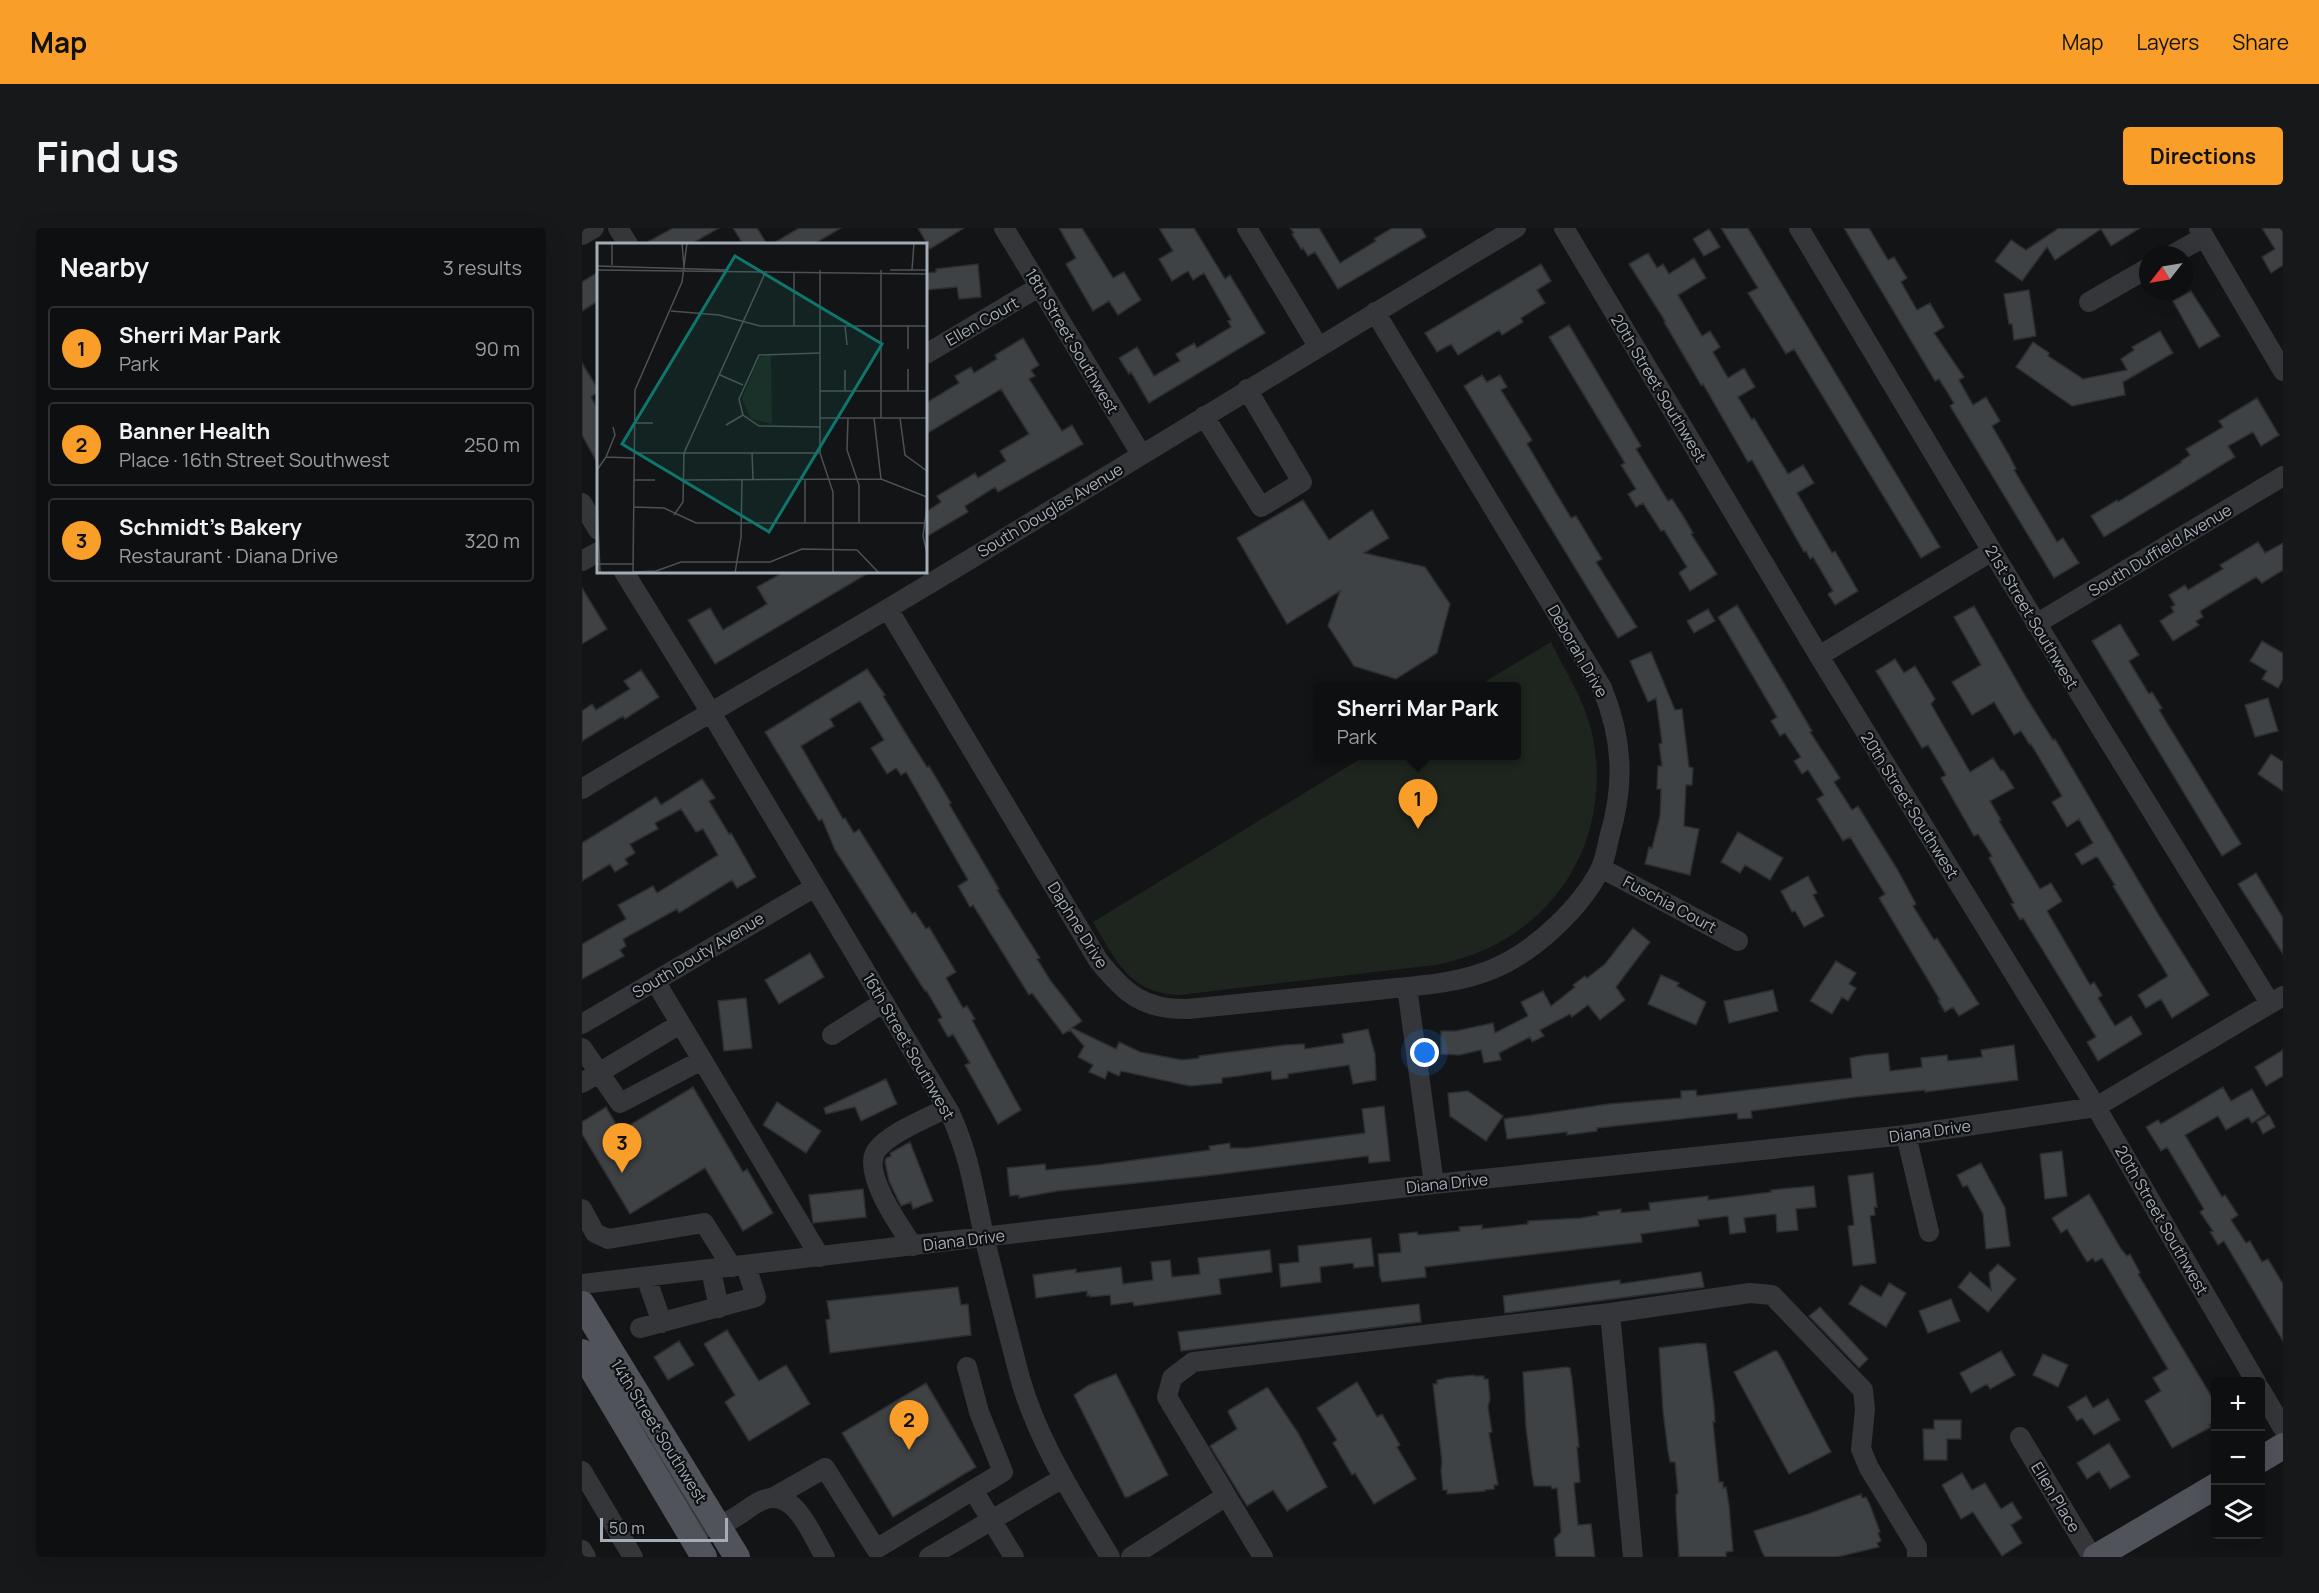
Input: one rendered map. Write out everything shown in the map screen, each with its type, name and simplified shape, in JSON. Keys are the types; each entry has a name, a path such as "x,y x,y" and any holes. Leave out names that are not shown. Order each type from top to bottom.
{"main road":[{"name":"14th Street Southwest","path":"582,1304 737,1557"},
{"name":"14th Street Southwest","path":"582,1352 704,1557"},
{"path":"2265,1457 2283,1446"},
{"path":"2096,1557 2211,1489"}],"street":[{"path":"582,235 594,228"},
{"path":"618,228 627,243"},
{"name":"18th Street Southwest","path":"1004,228 1141,454"},
{"path":"1246,228 1318,346"},
{"name":"South Douglas Avenue","path":"582,789 710,711 888,609 1247,389 1516,228"},
{"name":"20th Street Southwest","path":"1564,228 1819,656 2096,1107 2253,1377"},
{"name":"21st Street Southwest","path":"1799,228 2036,624 2277,999"},
{"path":"2184,246 2202,232 2283,371"},
{"path":"2089,302 2139,273"},
{"name":"Ellen Court","path":"927,353 1039,287"},
{"name":"Deborah Drive","path":"1375,312 1602,688 1609,706 1619,752 1621,781 1616,813 1601,868 1576,905 1542,938 1511,960 1492,970 1458,979 1407,987"},
{"path":"1203,416 1261,507 1302,482 1247,389"},
{"name":"South Duffield Avenue","path":"2036,624 2283,476"},
{"path":"582,503 597,528"},
{"path":"1819,656 1992,551"},
{"path":"582,561 597,553"},
{"name":"16th Street Southwest","path":"625,573 884,1002 947,1108 962,1138 1021,1380 1039,1428 1063,1478 1110,1557"},
{"name":"Daphne Drive","path":"888,609 1098,960 1128,994 1159,1008 1188,1009 1407,987"},
{"name":"Fuschia Court","path":"1601,868 1738,941"},
{"name":"South Douty Avenue","path":"582,1024 814,886"},
{"path":"655,981 820,1257"},
{"path":"1407,987 1434,1184"},
{"name":"Diana Drive","path":"582,1284 1434,1184 1906,1135 2096,1107 2277,999"},
{"path":"831,1035 884,1002"},
{"path":"590,1078 680,1024"},
{"path":"582,1048 590,1078 620,1103 702,1060"},
{"path":"913,1246 899,1225 876,1179 872,1160 877,1150 886,1142 947,1108"},
{"path":"1906,1135 1929,1232"},
{"path":"582,1209 596,1233 608,1239 704,1223 739,1267 756,1297 640,1328"},
{"path":"711,1270 719,1308"},
{"path":"646,1277 662,1323"},
{"path":"1263,1557 1167,1397 1172,1378 1193,1362 1610,1313 1750,1293 1772,1294 1863,1390 1865,1409 1861,1449 1869,1468 1917,1547 1917,1557"},
{"path":"1610,1313 1633,1557"},
{"path":"610,1399 648,1443 697,1517 708,1527 719,1527 763,1499 774,1497 825,1468 879,1553 1003,1472 979,1412 967,1367"},
{"path":"2265,1397 2283,1428"},
{"name":"Ellen Place","path":"2020,1437 2092,1557"},
{"path":"582,1471 633,1557"},
{"path":"929,1557 1063,1478"},
{"path":"973,1490 1014,1557"},
{"path":"1131,1557 1226,1496"},
{"path":"774,1497 787,1500 798,1512 825,1557"},
{"path":"582,1550 586,1557"}],"shaded area":[{"path":"1551,642 1580,698 1589,721 1597,774 1593,814 1582,850 1565,884 1540,912 1510,936 1475,954 1435,965 1179,995 1147,988 1135,981 1117,961 1093,922 1358,760 1521,760 1521,682 1485,682"}],"building":[{"path":"673,228 719,228 693,243 646,243"},
{"path":"733,228 757,228 766,243 742,243"},
{"path":"799,228 841,228 816,243 774,243"},
{"path":"918,228 964,228 930,249"},
{"path":"1059,228 1082,228 1113,278 1124,272 1141,300 1118,315 1109,301 1093,311 1066,264 1076,258"},
{"path":"1159,228 1194,228 1225,279 1230,275 1265,333 1149,403 1131,372 1129,374 1119,358 1137,347 1154,376 1180,361 1176,354 1194,343 1197,348 1231,327 1228,321 1231,320 1204,273 1193,280 1188,271 1172,281 1159,259 1173,251"},
{"path":"1290,228 1319,228 1340,263 1376,241 1374,239 1392,228 1421,228 1426,237 1338,289 1315,252 1308,256 1303,248 1301,249"},
{"path":"1721,228 1748,228 1940,547 1921,558 1794,349 1786,354 1748,293 1758,288"},
{"path":"1844,228 1869,228 1888,260 1894,257 1907,278 1901,282 1917,310 1930,303 1944,327 1934,333 1964,377 1959,380 1973,405 1986,397 2000,421 1992,426 2016,469 2014,470 2057,542 2063,538 2079,563 2054,578 1950,406 1954,403 1939,379 1935,381"},
{"path":"2059,228 2140,228 2111,246 2101,229 2055,260 2047,247 2022,281 1995,261 2011,240 2026,250"},
{"path":"2262,228 2283,228 2283,265 2271,273 2262,257 2275,249"},
{"path":"1709,229 1720,247 1704,256 1693,239"},
{"path":"1648,253 1657,268 1663,264 1669,274 1694,258 1706,278 1678,295 1702,336 1710,331 1720,347 1713,352 1728,378 1744,368 1755,387 1738,397 1752,420 1754,418 1788,474 1803,465 1814,483 1797,493 1832,553 1835,551 1858,591 1835,605 1828,594 1833,591 1813,557 1810,559 1806,551 1804,552 1752,460 1748,462 1629,264"},
{"path":"978,264 981,297 959,299 957,287 927,290 927,273 936,272 936,269"},
{"path":"1541,264 1551,281 1537,290 1545,303 1521,318 1523,322 1502,335 1499,330 1458,355 1451,344 1437,352 1425,333"},
{"path":"597,273 597,302 582,311 582,282"},
{"path":"2029,290 2036,336 2014,340 2004,294"},
{"path":"2193,294 2220,336 2199,348 2173,301 2193,300"},
{"path":"1569,325 1641,446 1636,449 1668,501 1672,499 1682,514 1693,533 1691,534 1717,574 1690,591 1679,573 1687,567 1664,530 1661,531 1643,503 1636,507 1628,494 1636,489 1621,465 1625,463 1549,337"},
{"path":"2160,331 2173,353 2123,382 2125,395 2072,406 2016,367 2033,342 2049,353 2048,356 2083,379 2127,370 2121,359 2134,350 2132,347"},
{"path":"1023,338 1039,365 1031,370 1035,376 1029,379 1062,431 1072,425 1083,444 998,492 995,487 965,506 968,512 927,536 927,511 941,502 937,496 975,473 978,478 1006,461 1000,451 1029,434 1001,389 927,433 927,402 959,383 955,376 971,367 974,373 997,359 995,355"},
{"path":"582,363 597,387 597,393 591,397 597,407 597,462 582,435"},
{"path":"1482,375 1487,382 1500,375 1507,387 1501,390 1532,440 1527,444 1571,518 1576,516 1602,559 1596,562 1637,627 1618,638 1464,386"},
{"path":"2257,398 2279,435 2261,446 2253,432 2228,446 2235,457 2104,537 2091,516 2182,462 2190,455 2186,449 2223,427 2219,421"},
{"path":"1303,500 1329,540 1372,510 1389,538 1364,553 1425,567 1450,604 1437,653 1396,679 1354,666 1328,626 1340,591 1287,624 1237,538"},
{"path":"2258,542 2265,553 2283,543 2283,570 2262,583 2256,577 2200,611 2203,617 2196,621 2199,625 2173,641 2160,621 2174,612 2171,607 2175,605 2169,595 2185,585 2188,590 2223,569 2220,565"},
{"path":"782,573 868,573 715,664 688,620 710,608 723,630 767,604 757,587"},
{"path":"582,588 607,629 582,644"},
{"path":"1737,605 1812,731 1810,732 1840,778 1834,782 1852,810 1858,806 1897,869 1916,904 1913,906 1934,940 1937,938 1979,1004 1959,1016 1953,1007 1945,1012 1879,898 1885,894 1850,837 1843,841 1817,799 1824,795 1808,770 1802,774 1794,761 1801,757 1785,733 1780,736 1771,721 1777,717 1718,617"},
{"path":"1974,606 2026,697 2053,740 2055,739 2158,914 2209,995 2172,1018 2161,999 2146,1008 2138,995 2168,976 2098,858 2082,865 2075,854 2093,843 2079,819 2067,827 2052,802 2062,796 2031,744 2021,731 2014,735 1994,702 1972,715 1952,682 1981,665 1954,617"},
{"path":"1708,609 1715,621 1694,633 1687,621"},
{"path":"2120,624 2139,655 2129,661 2149,694 2152,692 2162,708 2159,710 2241,844 2222,856 2092,641"},
{"path":"2262,641 2283,653 2283,679 2278,688 2262,679 2267,671 2250,661"},
{"path":"1651,652 1675,710 1682,709 1689,767 1693,768 1692,785 1686,785 1684,826 1699,829 1690,875 1645,864 1649,847 1652,848 1660,816 1661,789 1657,789 1658,766 1662,766 1659,744 1662,743 1656,698 1648,702 1630,661"},
{"path":"1895,659 1904,673 1915,666 1935,699 1931,704 1970,772 1993,758 2001,771 2003,770 2014,788 1990,801 2001,820 1999,821 2040,889 2051,883 2062,901 2047,911 2090,985 2094,982 2102,995 2098,998 2115,1026 2131,1016 2142,1034 2098,1061 2087,1042 2096,1037 2023,918 2020,920 2011,904 2014,903 1989,858 1992,856 1978,834 1974,836 1941,778 1946,775 1928,745 1922,748 1876,671"},
{"path":"867,669 951,803 949,804 999,889 997,890 1040,958 1037,959 1050,980 1082,1021 1072,1028 1116,1049 1119,1042 1140,1052 1182,1060 1285,1045 1304,1044 1305,1049 1344,1043 1342,1034 1368,1029 1375,1054 1376,1080 1353,1084 1349,1065 1288,1074 1288,1078 1272,1080 1271,1071 1222,1078 1222,1083 1190,1086 1121,1071 1119,1076 1108,1071 1105,1079 1089,1072 1093,1065 1078,1057 1084,1046 1070,1030 1063,1034 1032,993 1029,995 973,905 970,907 958,886 968,880 906,772 901,775 896,768 887,774 871,748 884,740 860,701 830,719 834,726 801,746 843,819 845,818 854,833 859,829 912,914 915,912 926,929 929,927 956,972 946,978 963,1008 967,1006 975,1019 972,1020 1021,1110 998,1124 965,1065 970,1063 953,1034 948,1037 938,1020 942,1017 926,990 835,850 822,819 819,821 765,732"},
{"path":"641,670 659,697 625,719 623,716 582,741 582,711 592,704 596,710 630,689 624,681"},
{"path":"2268,698 2278,731 2255,737 2245,705"},
{"path":"2271,754 2283,762 2283,791 2258,774"},
{"path":"702,779 715,798 709,801 729,834 731,833 756,877 737,888 732,880 679,913 677,909 623,939 626,946 620,950 624,956 582,979 582,944 626,919 618,905 653,886 657,893 718,855 703,829 696,832 681,809 655,823 658,829 630,844 635,853 625,859 628,864 615,872 610,864 582,881 582,843 656,797 661,805"},
{"path":"1738,832 1783,858 1770,880 1745,865 1740,873 1721,862"},
{"path":"2256,873 2283,918 2283,954 2238,884"},
{"path":"1808,876 1817,893 1813,895 1824,916 1804,927 1795,911 1792,912 1781,891"},
{"path":"1633,928 1650,942 1616,987 1625,1000 1600,1020 1588,1005 1572,1017 1570,1014 1540,1030 1544,1036 1532,1042 1530,1037 1499,1053 1501,1060 1484,1063 1481,1050 1459,1055 1441,1054 1441,1031 1456,1031 1493,1023 1495,1033 1528,1016 1521,1002 1543,991 1551,1006 1575,987 1573,985 1585,976 1587,978 1605,964"},
{"path":"810,953 824,977 779,1004 765,980"},
{"path":"1836,961 1856,973 1849,984 1856,988 1848,1001 1842,997 1832,1014 1810,1001"},
{"path":"1661,975 1679,983 1677,986 1706,1002 1696,1025 1648,1004"},
{"path":"1773,990 1778,1011 1729,1023 1724,1001"},
{"path":"746,998 752,1048 724,1051 718,1001"},
{"path":"2014,1045 2018,1080 1751,1111 1752,1118 1738,1119 1737,1113 1597,1128 1597,1131 1567,1135 1567,1132 1507,1139 1504,1119 1609,1104 1681,1098 1681,1091 1696,1090 1697,1096 1852,1078 1850,1058 1866,1055 1888,1053 1890,1071 1922,1067 1921,1058 1947,1055 1948,1061 1982,1057 1981,1050"},
{"path":"2283,1050 2283,1076 2266,1086 2255,1067"},
{"path":"886,1079 897,1104 861,1121 855,1107 826,1114 824,1108"},
{"path":"693,1087 743,1172 747,1169 773,1213 743,1231 705,1168 630,1214 582,1134 582,1122 606,1107 620,1131"},
{"path":"2223,1087 2231,1101 2252,1089 2266,1114 2252,1123 2248,1117 2226,1130 2218,1116 2185,1135 2222,1197 2225,1195 2238,1215 2231,1220 2246,1243 2250,1241 2262,1262 2268,1259 2283,1284 2283,1341 2224,1241 2218,1245 2210,1232 2213,1231 2200,1212 2204,1209 2167,1147 2161,1151 2146,1127 2158,1120 2161,1124"},
{"path":"1468,1091 1503,1116 1486,1141 1450,1116 1448,1093"},
{"path":"777,1102 821,1131 806,1153 763,1125"},
{"path":"1384,1106 1390,1161 1369,1163 1368,1156 1057,1191 1019,1198 1019,1195 1010,1196 1007,1168 1045,1164 1046,1170 1210,1150 1209,1146 1230,1143 1230,1148 1247,1148 1365,1133 1362,1109"},
{"path":"2269,1115 2275,1127 2263,1134 2257,1122"},
{"path":"910,1142 933,1201 913,1209 911,1202 901,1206 889,1181 885,1162 886,1158 891,1156 890,1153"},
{"path":"2062,1151 2067,1196 2045,1199 2040,1154"},
{"path":"1981,1163 2005,1208 2010,1246 1986,1249 1983,1214 1967,1185 1963,1187 1957,1175"},
{"path":"1873,1173 1877,1207 1874,1207 1875,1215 1870,1216 1876,1263 1853,1266 1848,1226 1854,1225 1848,1176"},
{"path":"1814,1186 1816,1207 1796,1209 1798,1230 1777,1232 1776,1214 1744,1218 1746,1232 1730,1234 1728,1216 1698,1220 1699,1226 1641,1234 1642,1242 1425,1267 1426,1277 1382,1282 1380,1277 1378,1254 1401,1252 1399,1234 1417,1232 1418,1235 1460,1231 1459,1227 1482,1225 1482,1229 1528,1224 1528,1221 1581,1218 1599,1215 1598,1212 1621,1209 1621,1213 1650,1210 1649,1203 1708,1196 1708,1200"},
{"path":"863,1189 866,1217 813,1223 809,1195"},
{"path":"2089,1194 2121,1249 2127,1256 2130,1254 2140,1273 2138,1274 2211,1396 2211,1424 2209,1425 2211,1427 2172,1448 2145,1401 2161,1391 2153,1378 2168,1369 2102,1258 2095,1262 2093,1258 2087,1262 2067,1229 2061,1233 2052,1218"},
{"path":"1371,1238 1374,1266 1354,1268 1353,1263 1320,1267 1321,1282 1281,1287 1279,1264 1299,1262 1298,1246"},
{"path":"1270,1250 1272,1272 1219,1279 1221,1294 1134,1306 1133,1302 1111,1305 1110,1295 1090,1297 1090,1295 1087,1296 1087,1291 1036,1298 1033,1275 1076,1269 1076,1273 1121,1267 1123,1284 1153,1280 1151,1262 1170,1260 1172,1277 1200,1274 1198,1258"},
{"path":"1998,1264 2016,1279 1988,1312 1958,1287 1970,1272 1991,1290 1989,1273"},
{"path":"1701,1272 1704,1287 1505,1313 1503,1296 1620,1280 1620,1284"},
{"path":"1889,1283 1906,1293 1886,1327 1849,1304 1861,1285 1881,1297"},
{"path":"958,1287 961,1305 968,1304 971,1335 830,1353 826,1320 830,1319 827,1301"},
{"path":"1951,1299 1960,1321 1928,1333 1919,1311"},
{"path":"1419,1304 1421,1322 1181,1351 1178,1332"},
{"path":"1820,1307 1868,1359 1859,1368 1809,1316"},
{"path":"727,1330 759,1381 786,1365 810,1404 749,1441 725,1402 735,1395 704,1344"},
{"path":"679,1341 694,1365 668,1380 654,1357"},
{"path":"1706,1344 1714,1406 1715,1422 1713,1422 1719,1482 1723,1482 1723,1488 1726,1487 1729,1505 1733,1551 1726,1552 1726,1557 1679,1557 1676,1510 1678,1493 1675,1462 1670,1462 1668,1451 1659,1348"},
{"path":"1777,1351 1783,1361 1831,1452 1789,1474 1734,1372"},
{"path":"2001,1351 2015,1375 1990,1389 1987,1384 1971,1393 1960,1373"},
{"path":"2043,1354 2068,1365 2058,1387 2033,1375"},
{"path":"1570,1368 1572,1379 1579,1447 1577,1447 1580,1482 1574,1483 1578,1525 1591,1524 1595,1557 1556,1557 1554,1539 1561,1532 1557,1488 1534,1486 1532,1475 1526,1428 1523,1372"},
{"path":"1116,1374 1168,1475 1128,1497 1125,1497 1074,1395 1089,1385"},
{"path":"1474,1375 1488,1379 1490,1399 1488,1407 1492,1432 1489,1433 1498,1485 1494,1485 1494,1489 1485,1491 1447,1494 1447,1490 1443,1490 1433,1384 1437,1384 1437,1380 1446,1378"},
{"path":"1357,1382 1377,1417 1382,1414 1400,1445 1397,1447 1416,1479 1374,1504 1355,1473 1352,1475 1333,1443 1337,1440 1317,1408"},
{"path":"926,1383 976,1467 893,1517 842,1433"},
{"path":"1266,1388 1298,1433 1327,1487 1287,1511 1273,1490 1247,1506 1210,1446 1237,1429 1229,1410"},
{"path":"2086,1396 2093,1408 2108,1399 2120,1420 2094,1435 2082,1418 2077,1421 2068,1407"},
{"path":"1934,1420 1961,1420 1961,1439 1947,1439 1947,1460 1924,1460 1923,1429 1934,1429"},
{"path":"2109,1443 2130,1477 2110,1489 2099,1471 2087,1479 2077,1463"},
{"path":"1962,1473 1972,1490 1985,1483 2001,1509 2012,1502 2022,1518 2011,1525 2022,1543 2002,1556 1973,1512 1961,1519 1942,1485"},
{"path":"1861,1494 1862,1498 1866,1497 1870,1505 1880,1532 1878,1533 1881,1541 1877,1543 1879,1547 1837,1557 1765,1557 1754,1531"}],"place":[{"name":"Sherri Mar Park","path":"1418,829"},
{"name":"Schmidt's Bakery","path":"622,1173"},
{"name":"Banner Health","path":"909,1450"}]}
